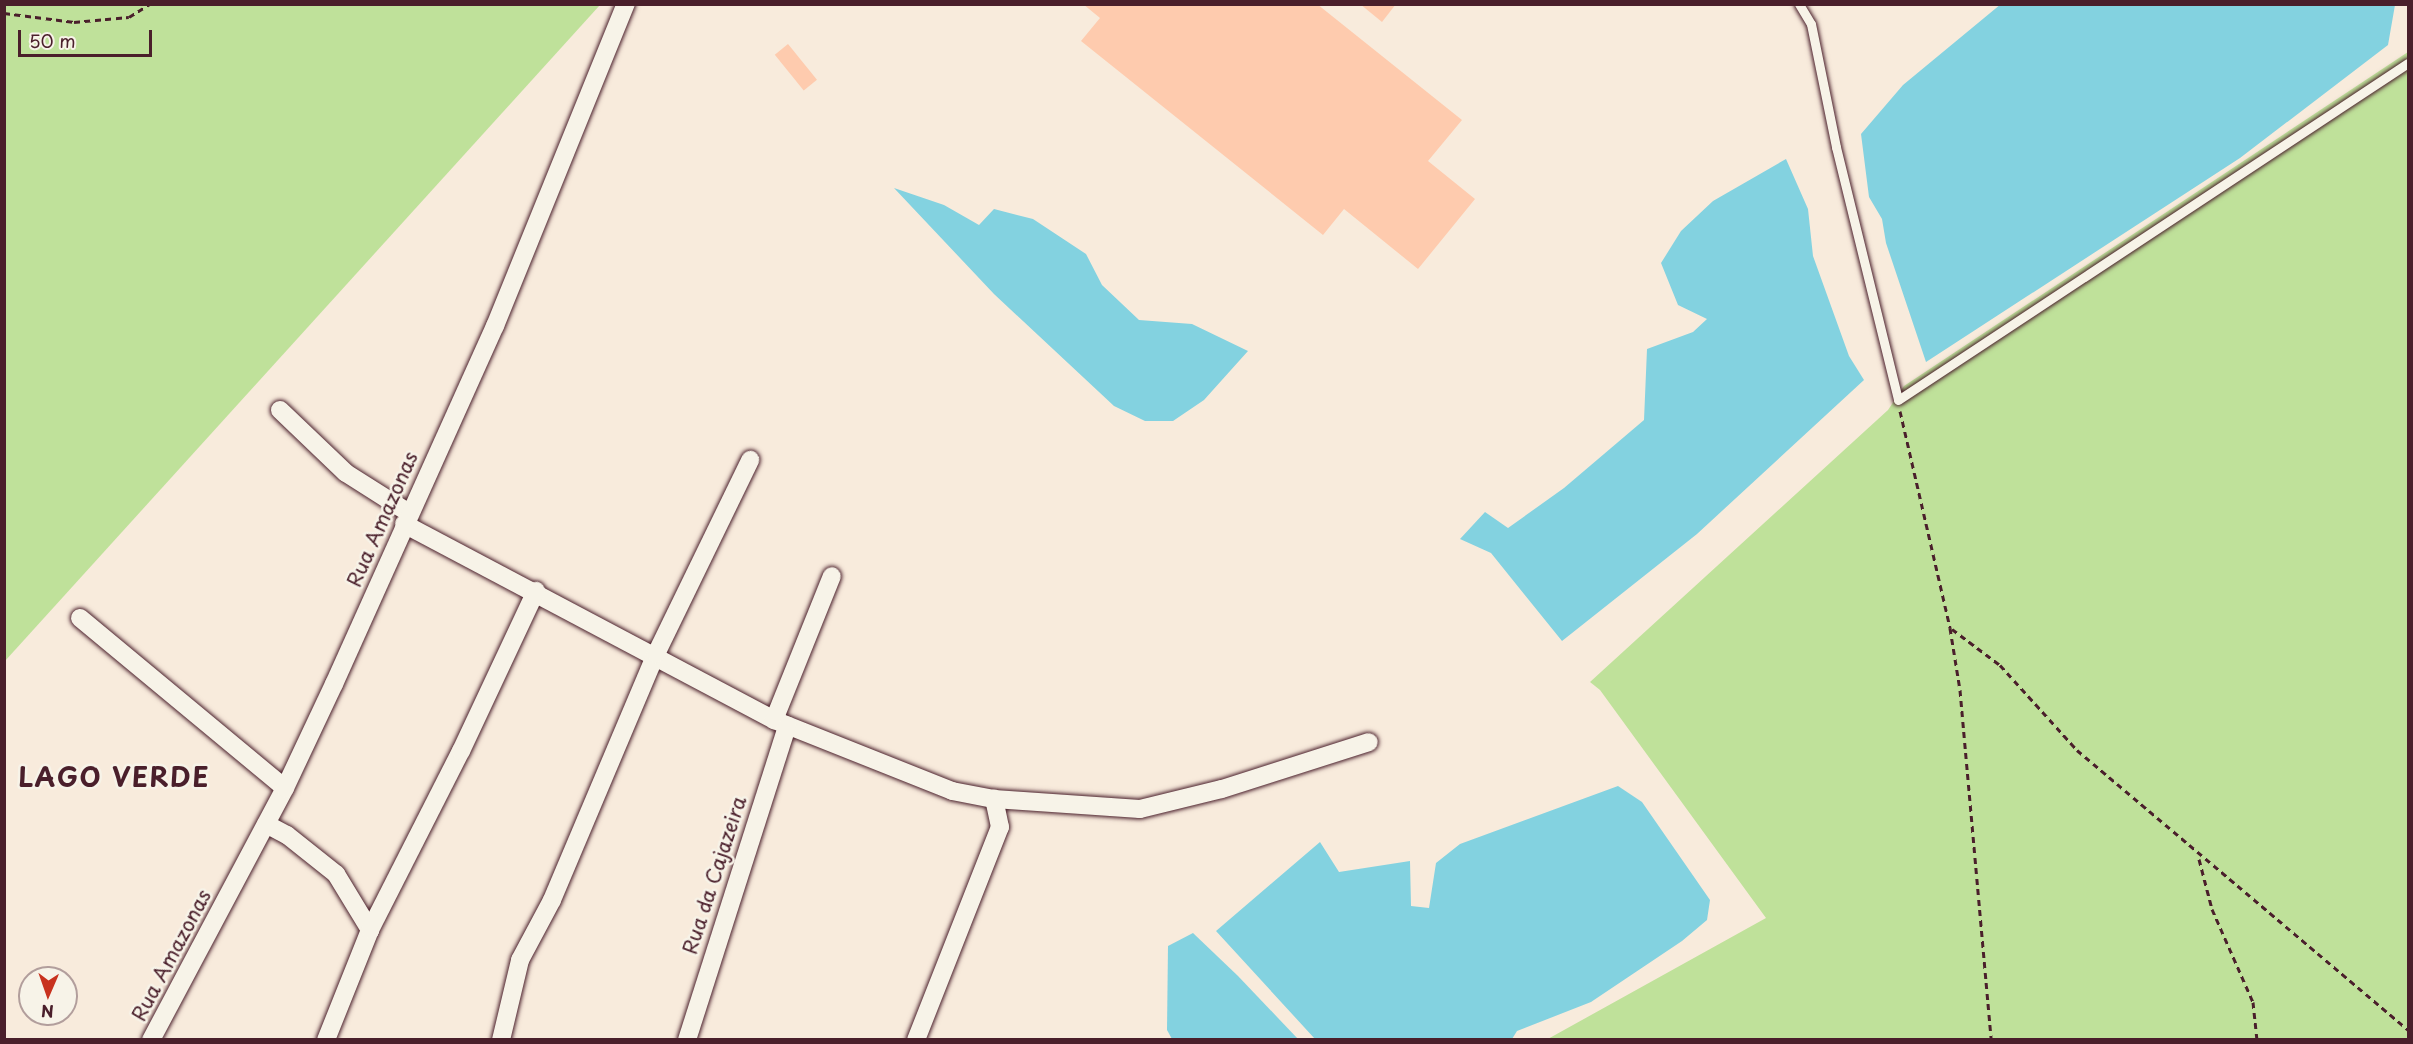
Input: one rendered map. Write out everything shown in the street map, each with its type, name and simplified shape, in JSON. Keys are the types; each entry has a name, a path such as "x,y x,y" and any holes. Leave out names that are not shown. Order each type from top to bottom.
{"street":[{"name":"Rua Amazonas","path":"151,1040 285,788 495,326 626,4"},
{"path":"280,411 346,473 407,518 536,591 780,723 930,783 994,799 1059,801 1109,809 1149,807 1222,789 1369,742"},
{"path":"501,1040 520,960 552,900 656,654 750,460"},
{"name":"Rua da Cajazeira","path":"687,1040 780,723 832,576"},
{"path":"326,1040 370,930 461,751 536,591"},
{"path":"81,618 285,788"},
{"path":"916,1040 1000,826 994,799"},
{"path":"266,824 287,835 336,874 370,930"}],"lane":[{"path":"1799,4 1813,33 1836,147 1898,400 2409,63"}],"path":[{"path":"4,13 74,22 129,17 150,4"},
{"path":"1898,400 1950,628 1960,690 1991,1040"},
{"path":"1950,628 2000,665 2077,750 2199,857 2288,927 2409,1030"},
{"path":"2199,857 2212,909 2253,1002 2257,1040"}],"green space":[{"path":"4,5 600,5 5,661"},
{"path":"2408,52 2408,1039 1546,1040 1766,918 1600,690 1590,682 1888,410 1904,386"}],"water":[{"path":"2001,4 2395,5 2388,45 2240,158 1926,362 1886,243 1882,219 1869,197 1861,134 1903,85"},
{"path":"1786,159 1808,209 1813,256 1849,356 1864,380 1697,534 1562,641 1491,553 1460,539 1485,512 1508,528 1564,488 1644,420 1647,349 1693,332 1707,319 1678,305 1661,263 1681,231 1713,201"},
{"path":"894,188 944,205 979,225 994,209 1033,219 1086,254 1102,285 1139,320 1192,324 1248,351 1204,400 1173,421 1145,421 1114,406 994,294"},
{"path":"1618,786 1642,802 1710,900 1707,920 1682,941 1591,1002 1517,1031 1512,1039 1315,1039 1216,931 1320,842 1339,872 1410,861 1411,906 1429,908 1436,863 1460,844"},
{"path":"1193,933 1298,1039 1172,1039 1167,1030 1168,946"}],"building":[{"path":"1083,4 1317,4 1462,120 1428,161 1475,199 1418,269 1344,209 1323,235 1081,41 1100,18"},
{"path":"1360,4 1396,4 1382,22"},
{"path":"788,44 817,80 804,90 775,55"}],"district":[{"name":"LAGO VERDE","path":"114,777"}]}
